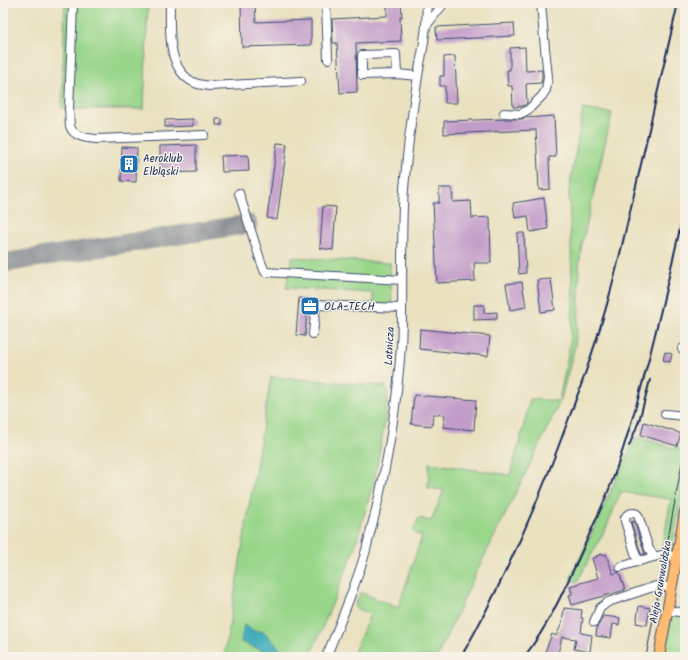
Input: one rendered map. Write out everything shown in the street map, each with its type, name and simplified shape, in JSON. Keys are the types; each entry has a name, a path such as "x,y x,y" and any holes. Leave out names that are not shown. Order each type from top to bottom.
{"main road":[{"name":"Aleja Grunwaldzka","path":"658,657 685,512"}],"street":[{"path":"73,3 69,110 70,126 73,131 82,137 96,139 204,135"},
{"path":"170,3 171,48 179,68 190,81 201,85 210,86 301,81"},
{"path":"326,3 328,59"},
{"name":"Lotnicza","path":"326,657 340,624 363,560 387,462 401,345 404,190 409,141 426,26 427,3"},
{"name":"Lotnicza","path":"426,26 444,3"},
{"path":"504,113 520,114 528,110 546,90 548,77 542,3"},
{"path":"397,74 396,54 362,55 362,75 397,74 418,76"},
{"path":"239,193 260,262 265,272 402,280"},
{"path":"313,334 316,305 402,308"},
{"path":"665,414 685,416"},
{"path":"643,560 636,556 625,521 626,516 630,513 638,515 649,549 654,556"},
{"path":"620,567 654,556 665,554 677,556"},
{"path":"594,622 600,608 608,602 656,586 671,588"},
{"path":"667,610 685,613"}],"green space":[{"path":"65,3 148,3 144,109 62,109"},
{"path":"583,109 612,113 582,244 579,265 579,308 575,346 560,402 475,575 437,657 352,657 370,614 354,607 360,592 398,608 422,536 413,531 419,518 431,521 444,490 428,488 429,463 510,475 530,399 559,401 570,344 573,304 569,191"},
{"path":"292,257 390,263 392,305 373,304 373,293 286,288"},
{"path":"271,377 385,386 388,391 384,426 374,481 353,553 309,657 224,657"},
{"path":"685,431 685,478 671,555 661,554 671,499 621,492 606,528 577,582 570,579 636,437 681,450"},
{"path":"672,611 685,613 685,657 663,657"}],"water":[{"path":"244,625 254,631 264,632 282,651 284,657 279,657 241,642"}],"building":[{"path":"241,3 255,3 256,22 311,20 311,45 242,47"},
{"path":"387,3 401,3 401,41 356,43 357,92 340,93 337,43 333,43 332,19 387,16"},
{"path":"514,23 515,36 437,40 436,27"},
{"path":"525,47 526,71 542,70 541,83 526,84 527,103 523,106 513,107 512,86 508,86 507,70 510,70 510,48"},
{"path":"455,56 457,103 445,103 445,86 440,86 440,76 444,76 444,57"},
{"path":"554,116 556,157 549,157 550,189 539,190 536,130 444,134 444,121 520,119"},
{"path":"193,119 193,126 165,127 165,120"},
{"path":"216,119 222,119 222,125 216,125"},
{"path":"277,143 287,144 277,220 267,218"},
{"path":"196,145 196,172 160,173 160,146"},
{"name":"Aeroklub Elbląski","path":"122,147 137,148 136,182 121,181"},
{"path":"248,155 249,171 222,172 221,156"},
{"path":"439,188 452,188 453,202 471,201 472,218 490,217 491,263 474,263 475,281 437,283 433,203 439,203"},
{"path":"544,198 548,229 530,232 528,216 515,218 513,203"},
{"path":"323,206 336,207 333,250 320,248"},
{"path":"517,233 524,233 526,273 519,274"},
{"path":"551,279 555,310 541,312 537,280"},
{"path":"522,282 526,307 510,310 506,284"},
{"path":"299,298 308,299 305,336 296,335"},
{"path":"474,305 484,305 484,313 497,312 497,319 474,320"},
{"path":"420,329 490,336 488,356 419,349"},
{"path":"665,352 672,354 670,362 663,360"},
{"path":"414,395 476,400 474,430 443,427 445,415 433,414 432,426 411,424"},
{"path":"644,422 670,430 671,429 681,434 677,446 641,435"},
{"path":"634,521 645,554 641,554 631,522"},
{"path":"606,554 613,574 619,572 625,590 572,605 569,595 572,594 570,586 598,578 592,558"},
{"path":"639,606 650,608 647,625 636,623"},
{"path":"564,608 582,610 581,618 583,618 581,633 592,635 590,652 574,649 576,639 562,637 557,657 543,657 552,634 556,636 562,623"},
{"path":"603,616 620,618 619,625 613,624 611,638 596,636 597,627"}],"taxiway":[{"path":"3,263 248,224"}],"tram line":[{"path":"646,657 685,447"}],"railway":[{"path":"461,657 491,601 531,515 555,456 589,362 616,270 678,3"},
{"path":"524,657 533,645 556,606 604,503 636,407 662,308 685,207"},
{"path":"629,446 639,421 650,380"}],"place":[{"name":"Aeroklub Elbląski","path":"129,164"},
{"name":"OLA-TECH","path":"310,306"}]}
